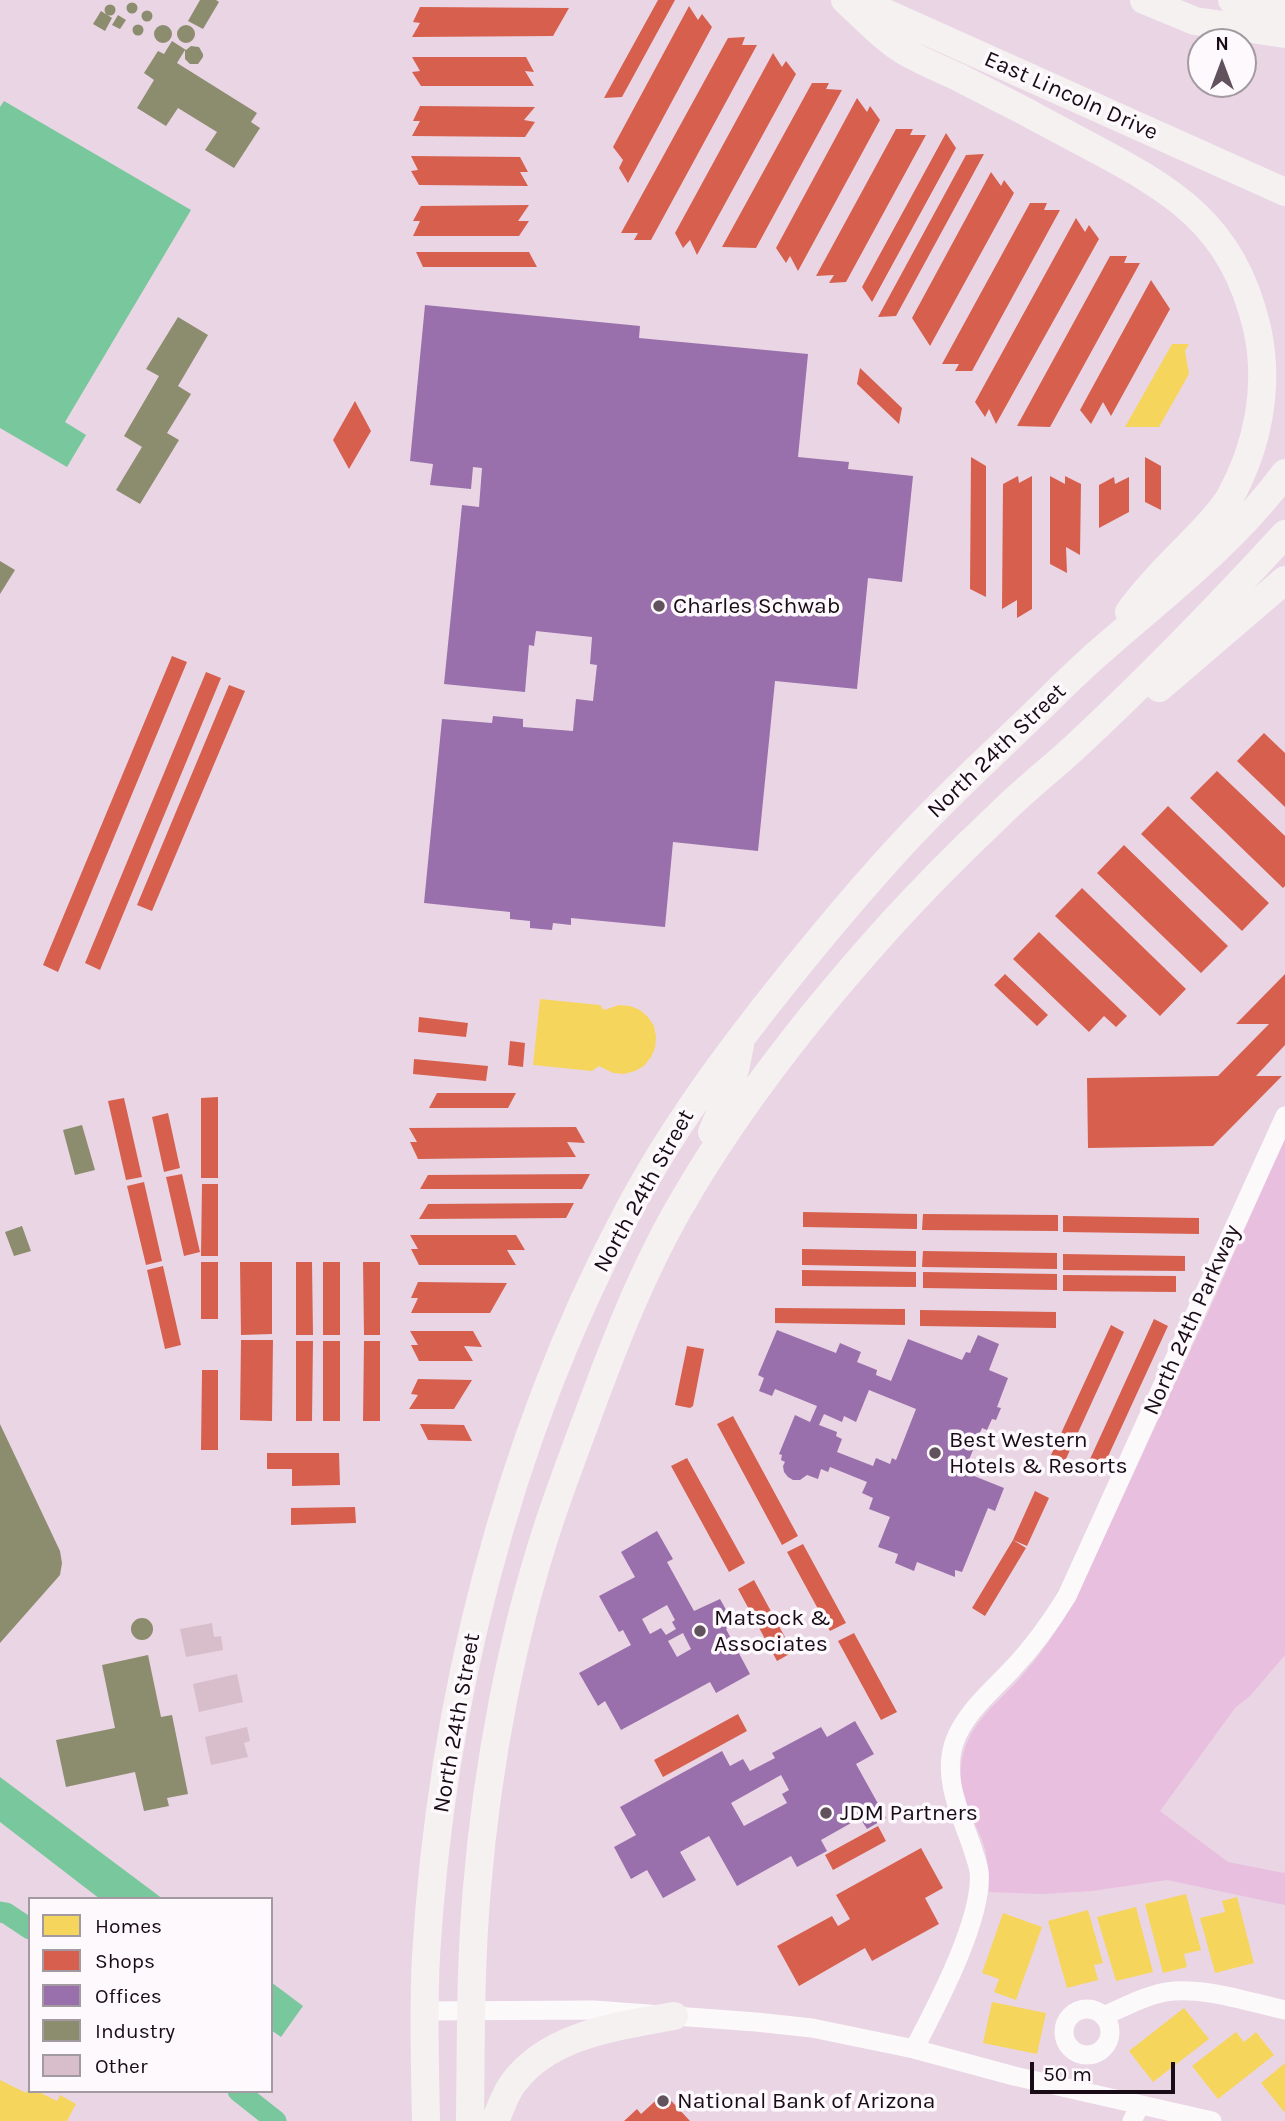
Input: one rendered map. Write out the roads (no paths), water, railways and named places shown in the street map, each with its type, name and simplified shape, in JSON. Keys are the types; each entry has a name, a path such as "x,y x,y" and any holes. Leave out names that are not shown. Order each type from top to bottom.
{"main road":[{"path":"845,0 900,48 1132,168 1175,195 1220,242 1248,299 1260,343 1262,389 1256,428 1241,474 1212,523 1147,588 1102,650"},
{"name":"East Lincoln Drive","path":"856,0 1285,192"},
{"path":"1144,0 1195,21 1285,34"},
{"path":"1232,0 1285,7"},
{"name":"North 24th Street","path":"426,2121 424,2011 434,1863 457,1708 481,1596 530,1435 568,1339 623,1219 678,1127 740,1039 848,903 931,814 1102,650 1162,600 1230,536 1285,473"},
{"name":"North 24th Street","path":"470,2121 470,2010 477,1883 502,1707 549,1524 600,1381 659,1246 728,1131 778,1060 896,919 1001,813 1076,746 1285,534"},
{"path":"1076,746 1159,688 1285,580"},
{"path":"674,1217 682,1188 726,1102 735,1075 740,1039 774,1036 808,1022"},
{"path":"495,2121 513,2083 545,2054 570,2040 595,2032 674,2016"}],"street":[{"name":"North 24th Parkway","path":"914,2049 972,1922 978,1894 979,1870 952,1789 950,1772 954,1744 963,1724 1049,1626 1067,1596 1285,1116"},
{"path":"1104,2016 1133,2002 1166,1992 1196,1991 1285,2010"},
{"path":"424,2011 594,2010 812,2028 914,2049 1014,2076 1139,2116 1212,2121"}],"waterway":[{"path":"0,1912 28,1928"},
{"path":"241,2093 276,2121"}],"place":[{"name":"Charles Schwab","path":"659,606"},
{"name":"Best Western Hotels & Resorts","path":"935,1453"},
{"name":"Matsock & Associates","path":"700,1631"},
{"name":"JDM Partners","path":"826,1813"},
{"name":"National Bank of Arizona","path":"663,2101"}]}
